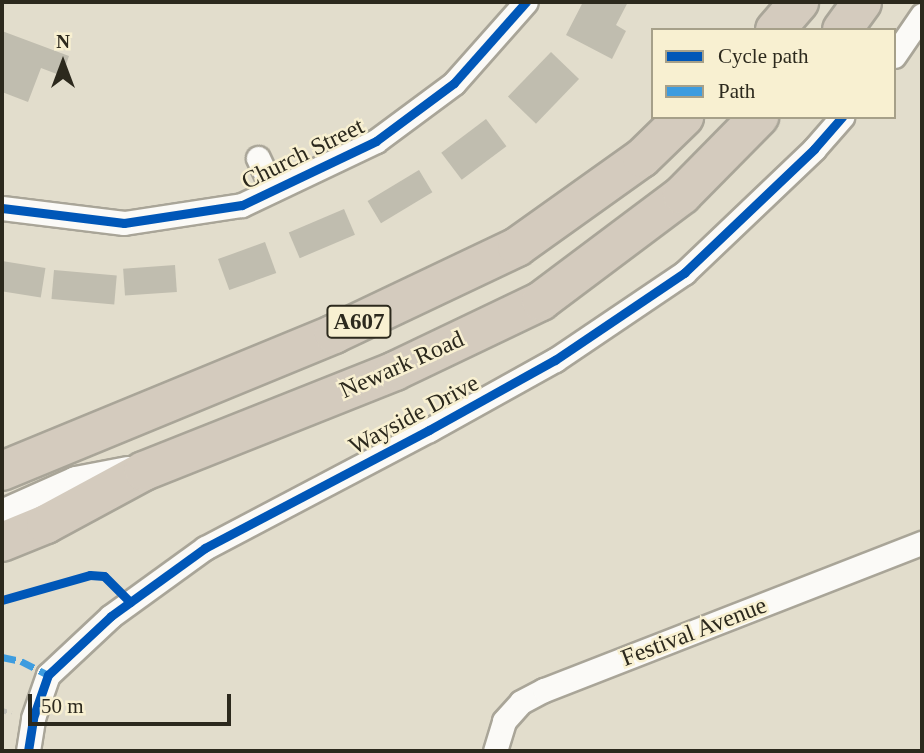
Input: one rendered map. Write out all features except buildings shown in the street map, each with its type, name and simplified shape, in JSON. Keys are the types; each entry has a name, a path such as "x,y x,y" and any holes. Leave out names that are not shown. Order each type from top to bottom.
{"highway":[{"path":"777,28 799,2"},
{"path":"843,28 862,2"},
{"name":"A607","path":"2,471 334,334 517,247 642,158 682,119"},
{"name":"Newark Road","path":"2,542 46,524 144,471 395,371 541,301 682,195 758,119"}],"street":[{"name":"Church Street","path":"2,208 124,223 242,205 376,141 454,83 526,2"},
{"path":"896,53 922,15"},
{"name":"Wayside Drive","path":"28,751 33,718 48,675 111,616 205,548 555,360 684,272 814,149 840,119"},
{"name":"Church Street","path":"258,158 273,190"},
{"name":"A607","path":"2,516 76,483 144,471"},
{"name":"Festival Avenue","path":"495,751 504,721 521,702 544,690 922,543"}],"marked path":[{"path":"2,657 21,661 48,675"}],"cycle path":[{"path":"2,208 124,223 242,205 376,141 454,83 526,2"},
{"path":"28,751 33,718 48,675 111,616 205,548 555,360 684,273 814,149 840,119"},
{"path":"2,600 90,575 104,576 130,602"}]}
